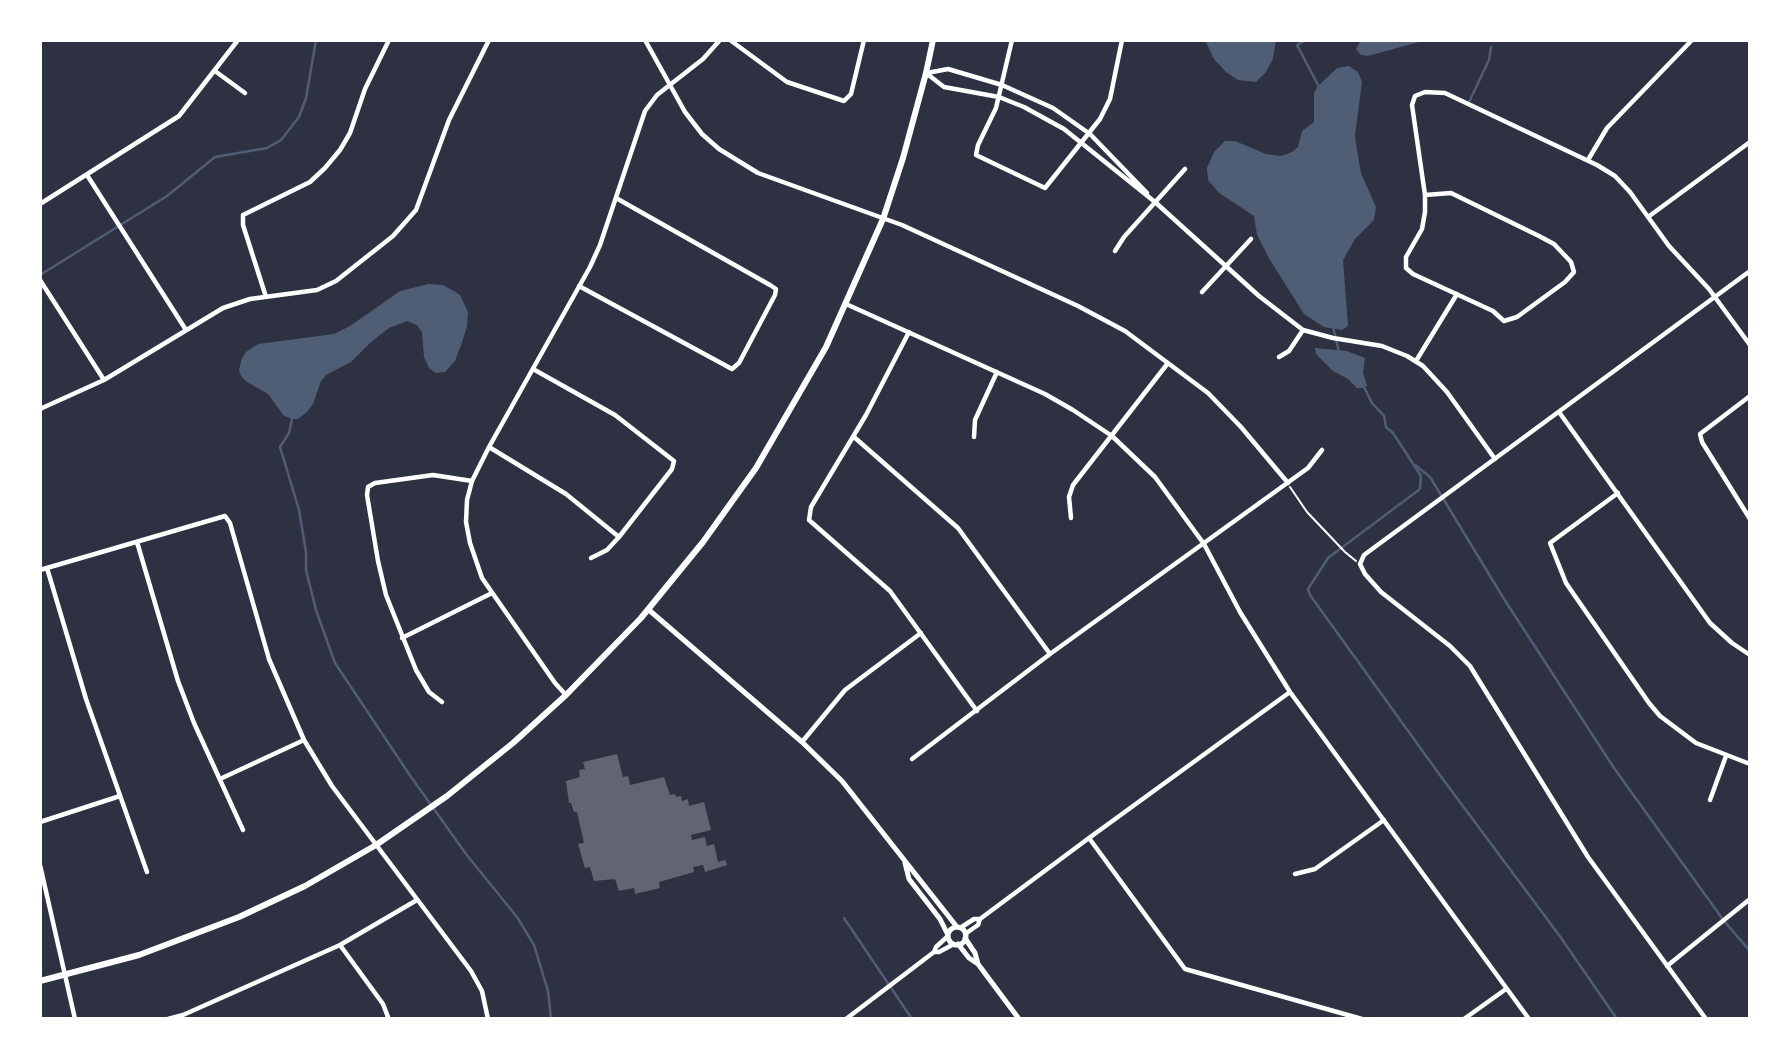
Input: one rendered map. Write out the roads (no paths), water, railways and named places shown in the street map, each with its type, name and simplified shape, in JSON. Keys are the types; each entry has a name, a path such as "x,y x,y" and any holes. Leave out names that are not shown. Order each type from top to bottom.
{"main road":[{"path":"40,981 139,955 239,917 305,886 376,845 444,797 513,743 566,695 649,610 700,546 756,468 820,358 883,219 903,159 933,40"}],"street":[{"path":"40,204 179,116 238,40"},
{"path":"266,297 243,225 243,215 310,181 333,159 350,133 365,89 389,40"},
{"path":"40,409 104,380 230,305 250,299 317,290 336,281 406,224 416,210 449,120 489,40"},
{"path":"645,40 685,113 702,134 739,163 758,173 957,249 1125,331 1208,393 1288,483"},
{"path":"566,695 492,593 476,565 466,522 467,500 472,481 489,447 600,245 645,111 657,95 703,59 720,40"},
{"path":"730,40 787,82 844,101 851,94 864,40"},
{"path":"1012,40 1000,94 976,155 1045,188 1090,134 1110,99 1122,40"},
{"path":"1588,160 1607,128 1692,40"},
{"path":"926,74 948,69 1002,85 1053,108 1090,134 1156,202 1259,296 1303,330 1396,351 1423,366 1447,392 1495,459"},
{"path":"215,71 245,93"},
{"path":"926,74 944,87 1000,94 1047,118 1156,202"},
{"path":"1426,195 1451,193 1539,236 1554,244 1572,262 1574,272 1565,282 1527,310 1504,321 1493,311 1413,274 1406,268 1406,257 1422,229 1426,195 1412,105 1415,96 1431,92 1452,95 1588,160 1605,169 1623,184 1669,246 1715,298 1750,345"},
{"path":"1648,217 1750,142"},
{"path":"1115,251 1185,169"},
{"path":"87,175 186,330"},
{"path":"579,286 732,369 739,363 775,295 776,289 616,198"},
{"path":"1202,292 1251,239"},
{"path":"1706,1019 1588,857 1469,666 1450,646 1381,592 1360,564 1364,555 1750,271"},
{"path":"40,280 104,380"},
{"path":"1416,361 1457,294"},
{"path":"846,303 1073,410 1112,436 1155,477 1204,544 1240,612 1290,692 1529,1019"},
{"path":"1279,357 1289,351 1303,330"},
{"path":"909,331 854,437 811,507 809,520 879,580 977,711"},
{"path":"1071,517 1069,497 1073,485 1168,363"},
{"path":"533,369 615,415 674,461 672,469 619,537 607,550 591,558"},
{"path":"974,437 975,420 997,372"},
{"path":"1750,396 1700,434 1702,442 1750,519"},
{"path":"1559,412 1710,623 1731,643 1750,655"},
{"path":"854,437 958,528 1050,654"},
{"path":"489,447 566,494 619,537"},
{"path":"912,759 1050,654 1308,468 1322,450"},
{"path":"442,702 429,692 416,670 386,595 377,561 368,486 433,475 472,481"},
{"path":"1618,493 1550,543 1558,567 1574,597 1649,703 1677,731 1696,743 1750,764"},
{"path":"40,570 225,516 230,523 269,659 304,740 332,786 471,971 482,991 488,1019"},
{"path":"137,542 178,681 194,723 243,830"},
{"path":"47,568 86,699 147,872"},
{"path":"402,638 492,593"},
{"path":"649,610 802,741 842,781 965,936 978,964"},
{"path":"802,741 845,690 921,634"},
{"path":"934,952 956,944 978,925 980,919 1290,692"},
{"path":"220,779 304,740"},
{"path":"1710,800 1726,756"},
{"path":"40,822 120,796"},
{"path":"1295,874 1315,869 1384,820"},
{"path":"1089,838 1185,969 1362,1019"},
{"path":"905,863 909,879 940,919 948,936 978,964 1019,1019"},
{"path":"40,865 75,1019"},
{"path":"1667,966 1693,948 1750,899"},
{"path":"168,1019 184,1017 340,945 417,900"},
{"path":"846,1019 934,952 950,930 980,919"},
{"path":"340,945 383,1004 387,1018"},
{"path":"1464,1019 1506,989"}],"water":[{"path":"1205,40 1276,40 1273,59 1256,82 1238,80 1226,72 1214,59"},
{"path":"1361,40 1426,40 1368,56 1361,55 1356,49"},
{"path":"1349,66 1358,72 1362,82 1355,135 1361,173 1376,207 1374,220 1355,239 1343,260 1348,326 1342,330 1324,327 1304,314 1257,235 1254,216 1219,193 1208,180 1207,168 1214,152 1225,141 1235,141 1266,154 1281,156 1292,152 1298,147 1302,131 1314,122 1314,93 1318,86 1337,68"},
{"path":"429,284 443,285 460,295 468,312 467,327 455,361 445,372 436,373 429,368 424,357 422,332 417,325 407,321 389,328 351,362 326,375 321,381 313,404 298,419 284,416 268,394 241,376 239,370 242,358 258,344 334,334 400,291"},
{"path":"1315,348 1347,351 1365,358 1365,388 1357,388 1348,379 1333,371 1316,354"}],"waterway":[{"path":"40,275 167,196 215,157 267,148 281,140 299,117 306,98 316,40"},
{"path":"1306,40 1297,45 1319,87"},
{"path":"1469,102 1489,60 1491,47"},
{"path":"1333,327 1339,352"},
{"path":"1363,385 1372,403 1384,416 1386,427 1393,433 1421,476 1420,489 1328,558 1308,589 1310,595 1559,935 1617,1019"},
{"path":"292,419 289,433 280,447 299,510 306,570 316,610 335,663 409,774 466,854 517,917 534,945 548,991 551,1019"},
{"path":"1415,465 1430,477 1504,599 1614,768 1724,921 1750,951"},
{"path":"844,918 912,1019"}]}
